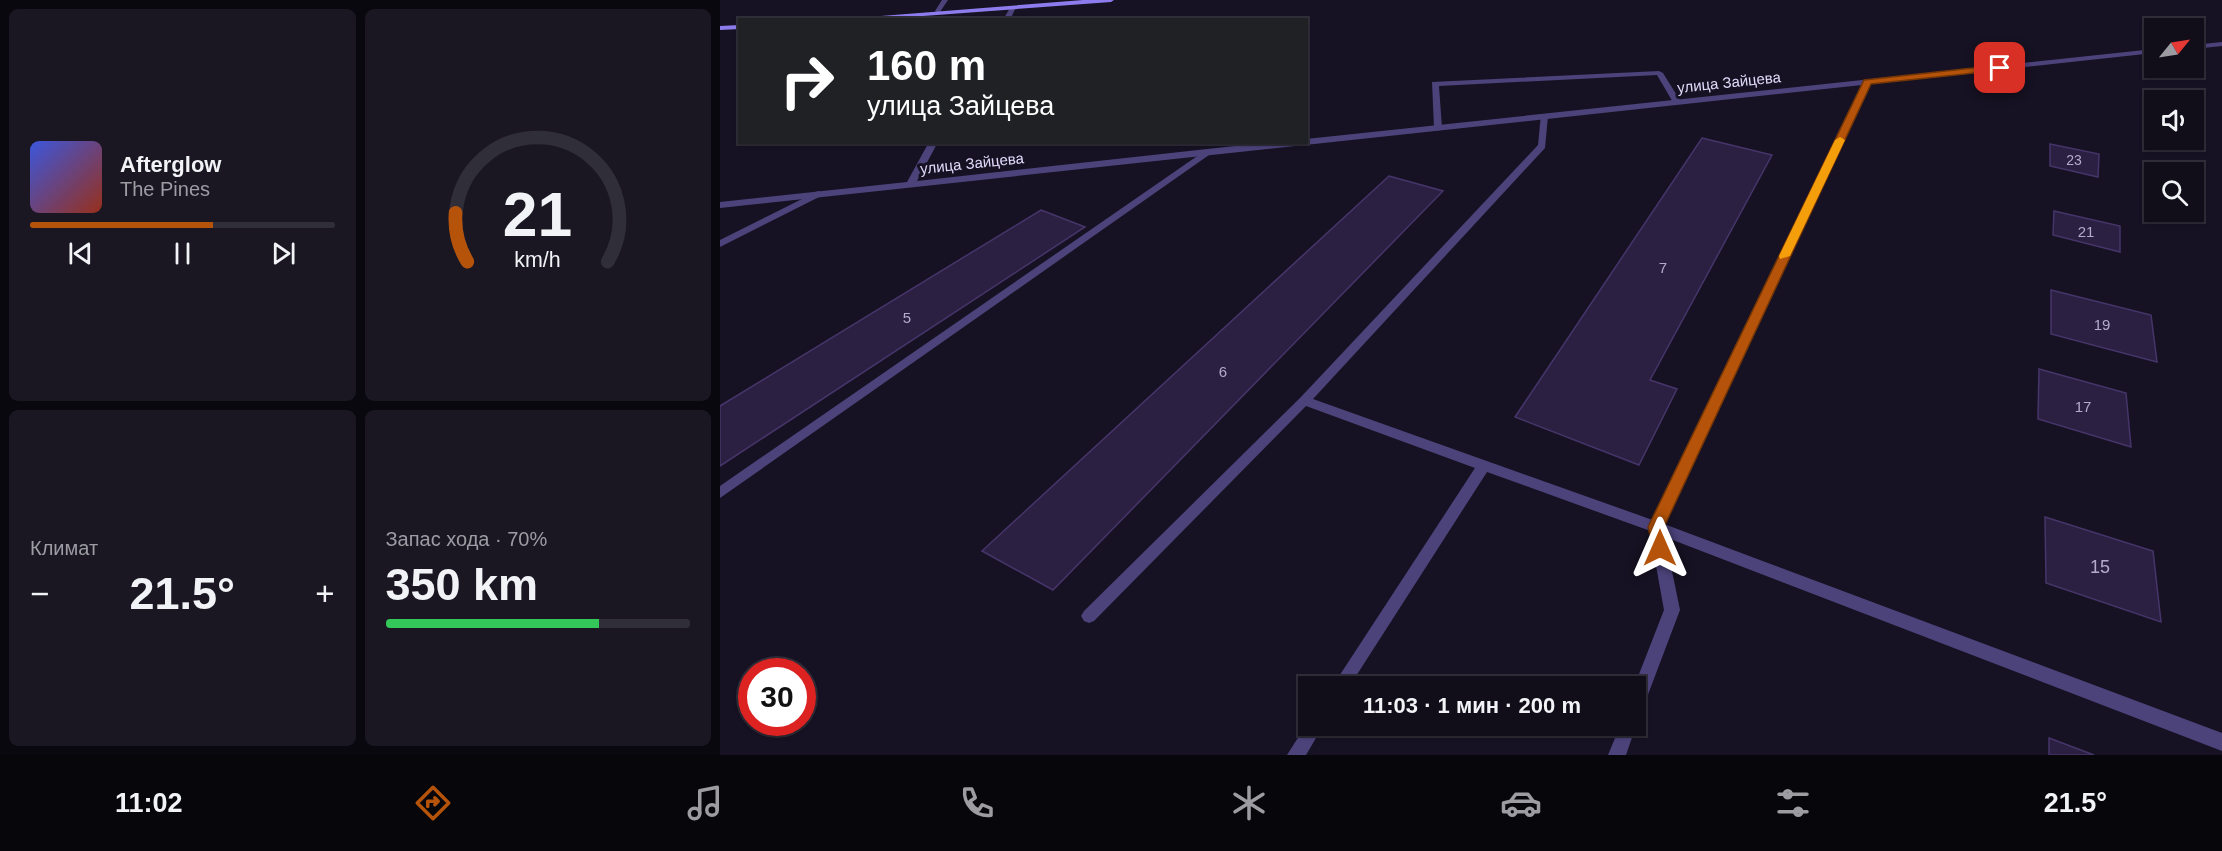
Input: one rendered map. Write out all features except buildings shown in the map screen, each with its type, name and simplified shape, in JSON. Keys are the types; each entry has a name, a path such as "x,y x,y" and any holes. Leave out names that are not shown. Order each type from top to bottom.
{"street":[{"path":"938,11 945,0"},
{"path":"856,18 1112,0"},
{"path":"1006,18 1013,7"},
{"path":"720,28 738,27"},
{"path":"2204,46 2222,44"},
{"name":"улица Зайцева","path":"1308,142 2144,52"},
{"path":"1438,128 1435,84 1659,73 1677,102"},
{"path":"1646,678 1672,610 1656,527 1867,82"},
{"path":"1089,616 1304,401 1542,146 1545,116"},
{"path":"910,185 933,144"},
{"name":"улица Зайцева","path":"720,205 1283,144"},
{"path":"720,493 1206,153"},
{"path":"720,244 818,194"},
{"path":"1304,401 1656,527 2222,742"},
{"path":"1347,676 1484,465"},
{"path":"1296,755 1308,736"},
{"path":"1617,755 1624,736"}],"slow traffic":[{"path":"1784,256 1840,140"}],"route":[{"path":"1660,548 1656,527 1867,82 2000,68"}]}
